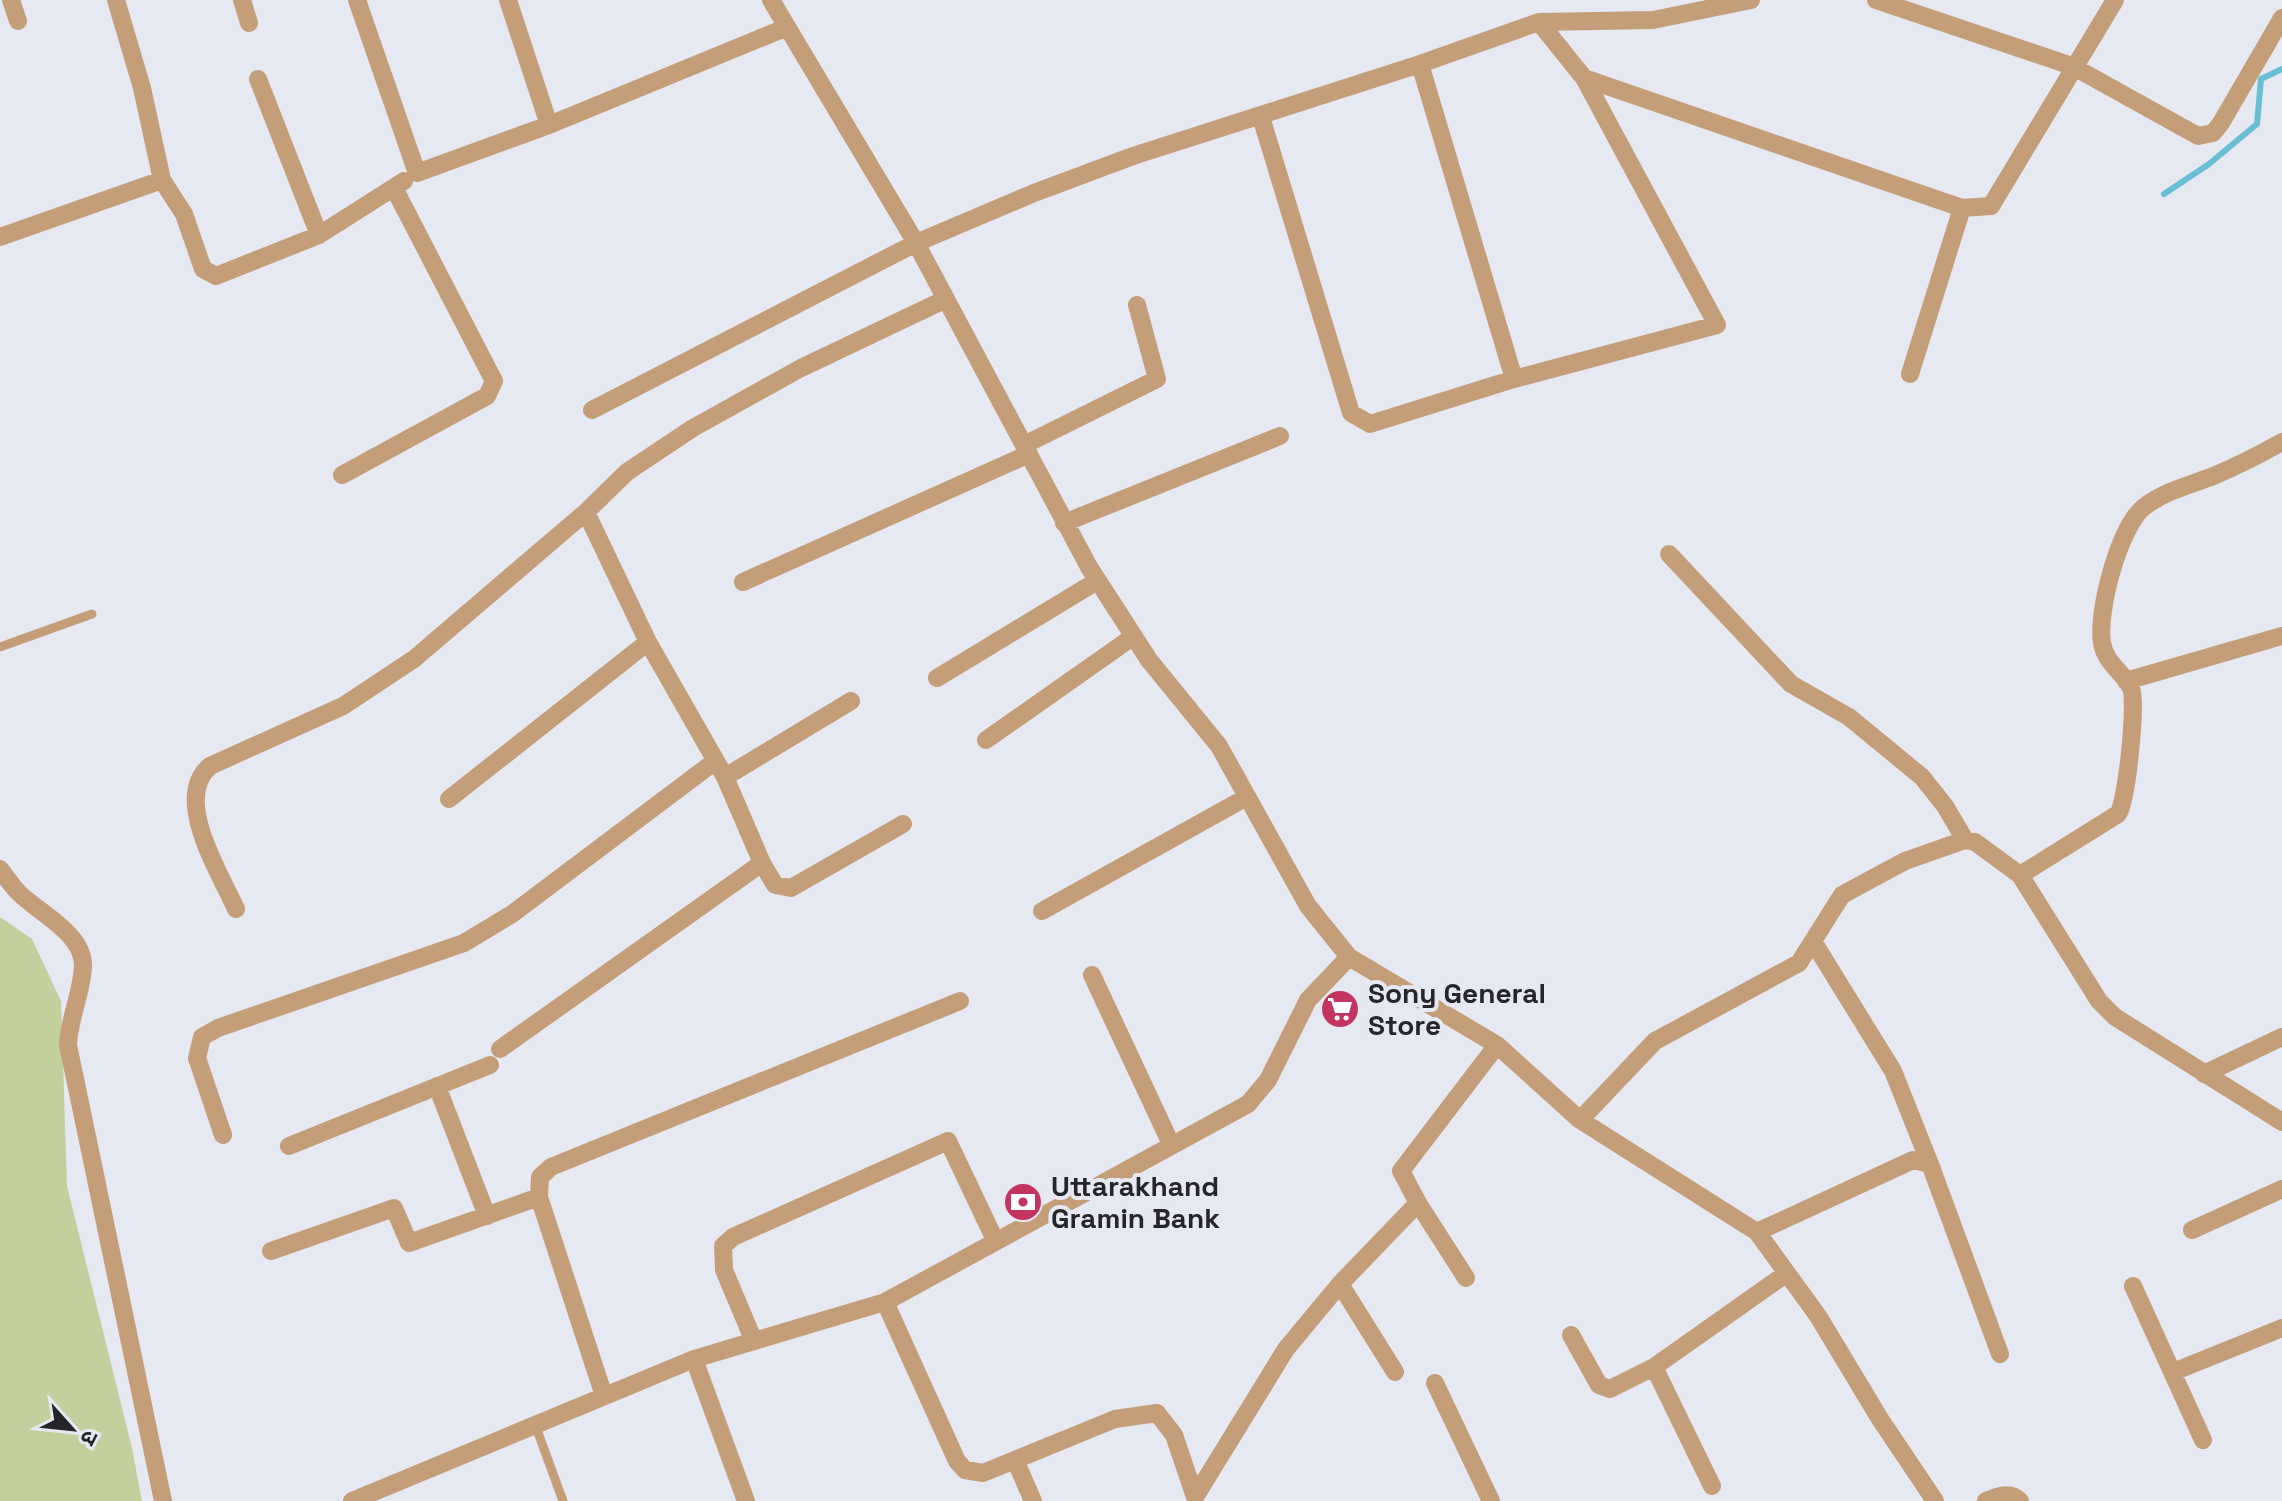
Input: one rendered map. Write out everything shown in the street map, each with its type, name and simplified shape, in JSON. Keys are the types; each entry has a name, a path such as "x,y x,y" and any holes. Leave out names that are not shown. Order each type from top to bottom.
{"street":[{"path":"11,0 18,21"},
{"path":"116,0 142,88 162,180 184,214 199,260 209,274 224,274 319,235 417,173 549,125 785,28"},
{"path":"242,0 249,23"},
{"path":"357,0 417,173"},
{"path":"508,0 549,125"},
{"path":"771,0 916,243 1097,581 1134,636 1219,746 1308,906 1349,957 1497,1045 1580,1120 1757,1232 1818,1316 1880,1419 1935,1501"},
{"path":"592,410 916,243 1119,161 1261,117 1539,22 1653,20 1751,0"},
{"path":"1876,0 2072,66 2191,134 2205,136 2221,123 2282,18"},
{"path":"1584,78 1962,208 1991,206 2072,66 2115,0"},
{"path":"1261,117 1351,413 1370,424 1514,379 1712,329 1717,323 1584,78 1539,22"},
{"path":"1420,64 1514,379"},
{"path":"258,79 319,235"},
{"path":"0,237 162,180"},
{"path":"342,475 487,396 494,389 494,381 394,188"},
{"path":"1910,374 1962,208"},
{"path":"236,909 198,822 195,792 202,773 343,706 414,659 586,512 627,472 693,428 801,368 944,300"},
{"path":"743,582 1027,449 1157,379 1137,305"},
{"path":"1064,523 1280,436"},
{"path":"2020,875 2122,808 2126,797 2132,695 2126,681 2108,662 2101,632 2111,575 2132,522 2142,508 2160,497 2223,472 2282,442"},
{"path":"586,512 648,642 720,769 775,885 791,888 903,824"},
{"path":"1669,554 1791,684 1849,717 1922,777 1945,806 1965,840"},
{"path":"937,678 1097,581"},
{"path":"986,740 1134,636"},
{"path":"2126,681 2282,636"},
{"path":"449,799 648,642"},
{"path":"223,1135 197,1058 202,1037 218,1028 445,952 475,937 720,769 851,701"},
{"path":"1042,911 1247,797"},
{"path":"1580,1120 1655,1041 1793,968 1814,943 1842,895 1851,888 1905,861 1965,840 1982,845 2020,875 2099,1001 2128,1027 2282,1122"},
{"path":"500,1049 762,863"},
{"path":"0,869 18,892 72,939 83,962 69,1022 68,1045 163,1501"},
{"path":"1814,943 1893,1071 2000,1354"},
{"path":"352,1501 403,1492 536,1427 694,1359 753,1339 808,1328 885,1302 1258,1096 1308,1000 1349,957"},
{"path":"1092,975 1171,1144"},
{"path":"604,1396 539,1197 540,1177 551,1167 960,1001"},
{"path":"2204,1074 2282,1037"},
{"path":"1466,1278 1402,1176 1402,1169 1497,1045"},
{"path":"289,1146 490,1065"},
{"path":"437,1086 487,1216"},
{"path":"753,1339 724,1270 723,1246 733,1237 948,1141 995,1240"},
{"path":"1757,1232 1913,1160 1930,1164"},
{"path":"2192,1230 2282,1189"},
{"path":"271,1251 394,1208 409,1243 539,1197"},
{"path":"1194,1499 1286,1349 1340,1284 1418,1203"},
{"path":"1571,1335 1599,1385 1606,1389 1654,1367 1787,1273"},
{"path":"1340,1284 1395,1372"},
{"path":"2133,1286 2203,1440"},
{"path":"885,1302 957,1461 975,1474 1016,1462 1115,1419 1157,1413 1174,1435 1194,1499"},
{"path":"2173,1372 2282,1328"},
{"path":"694,1359 746,1501"},
{"path":"1654,1367 1712,1486"},
{"path":"1435,1383 1491,1501"},
{"path":"1016,1462 1033,1501"},
{"path":"1986,1501 2011,1495 2020,1501"}],"lane":[{"path":"0,647 92,614"},
{"path":"536,1427 563,1501"}],"green space":[{"path":"0,917 32,939 61,1001 67,1186 132,1448 142,1501 0,1501"}],"waterway":[{"path":"2164,194 2209,164 2257,124 2261,79 2282,69"}],"place":[{"name":"Sony General Store","path":"1340,1009"},
{"name":"Uttarakhand Gramin Bank","path":"1023,1202"}]}
